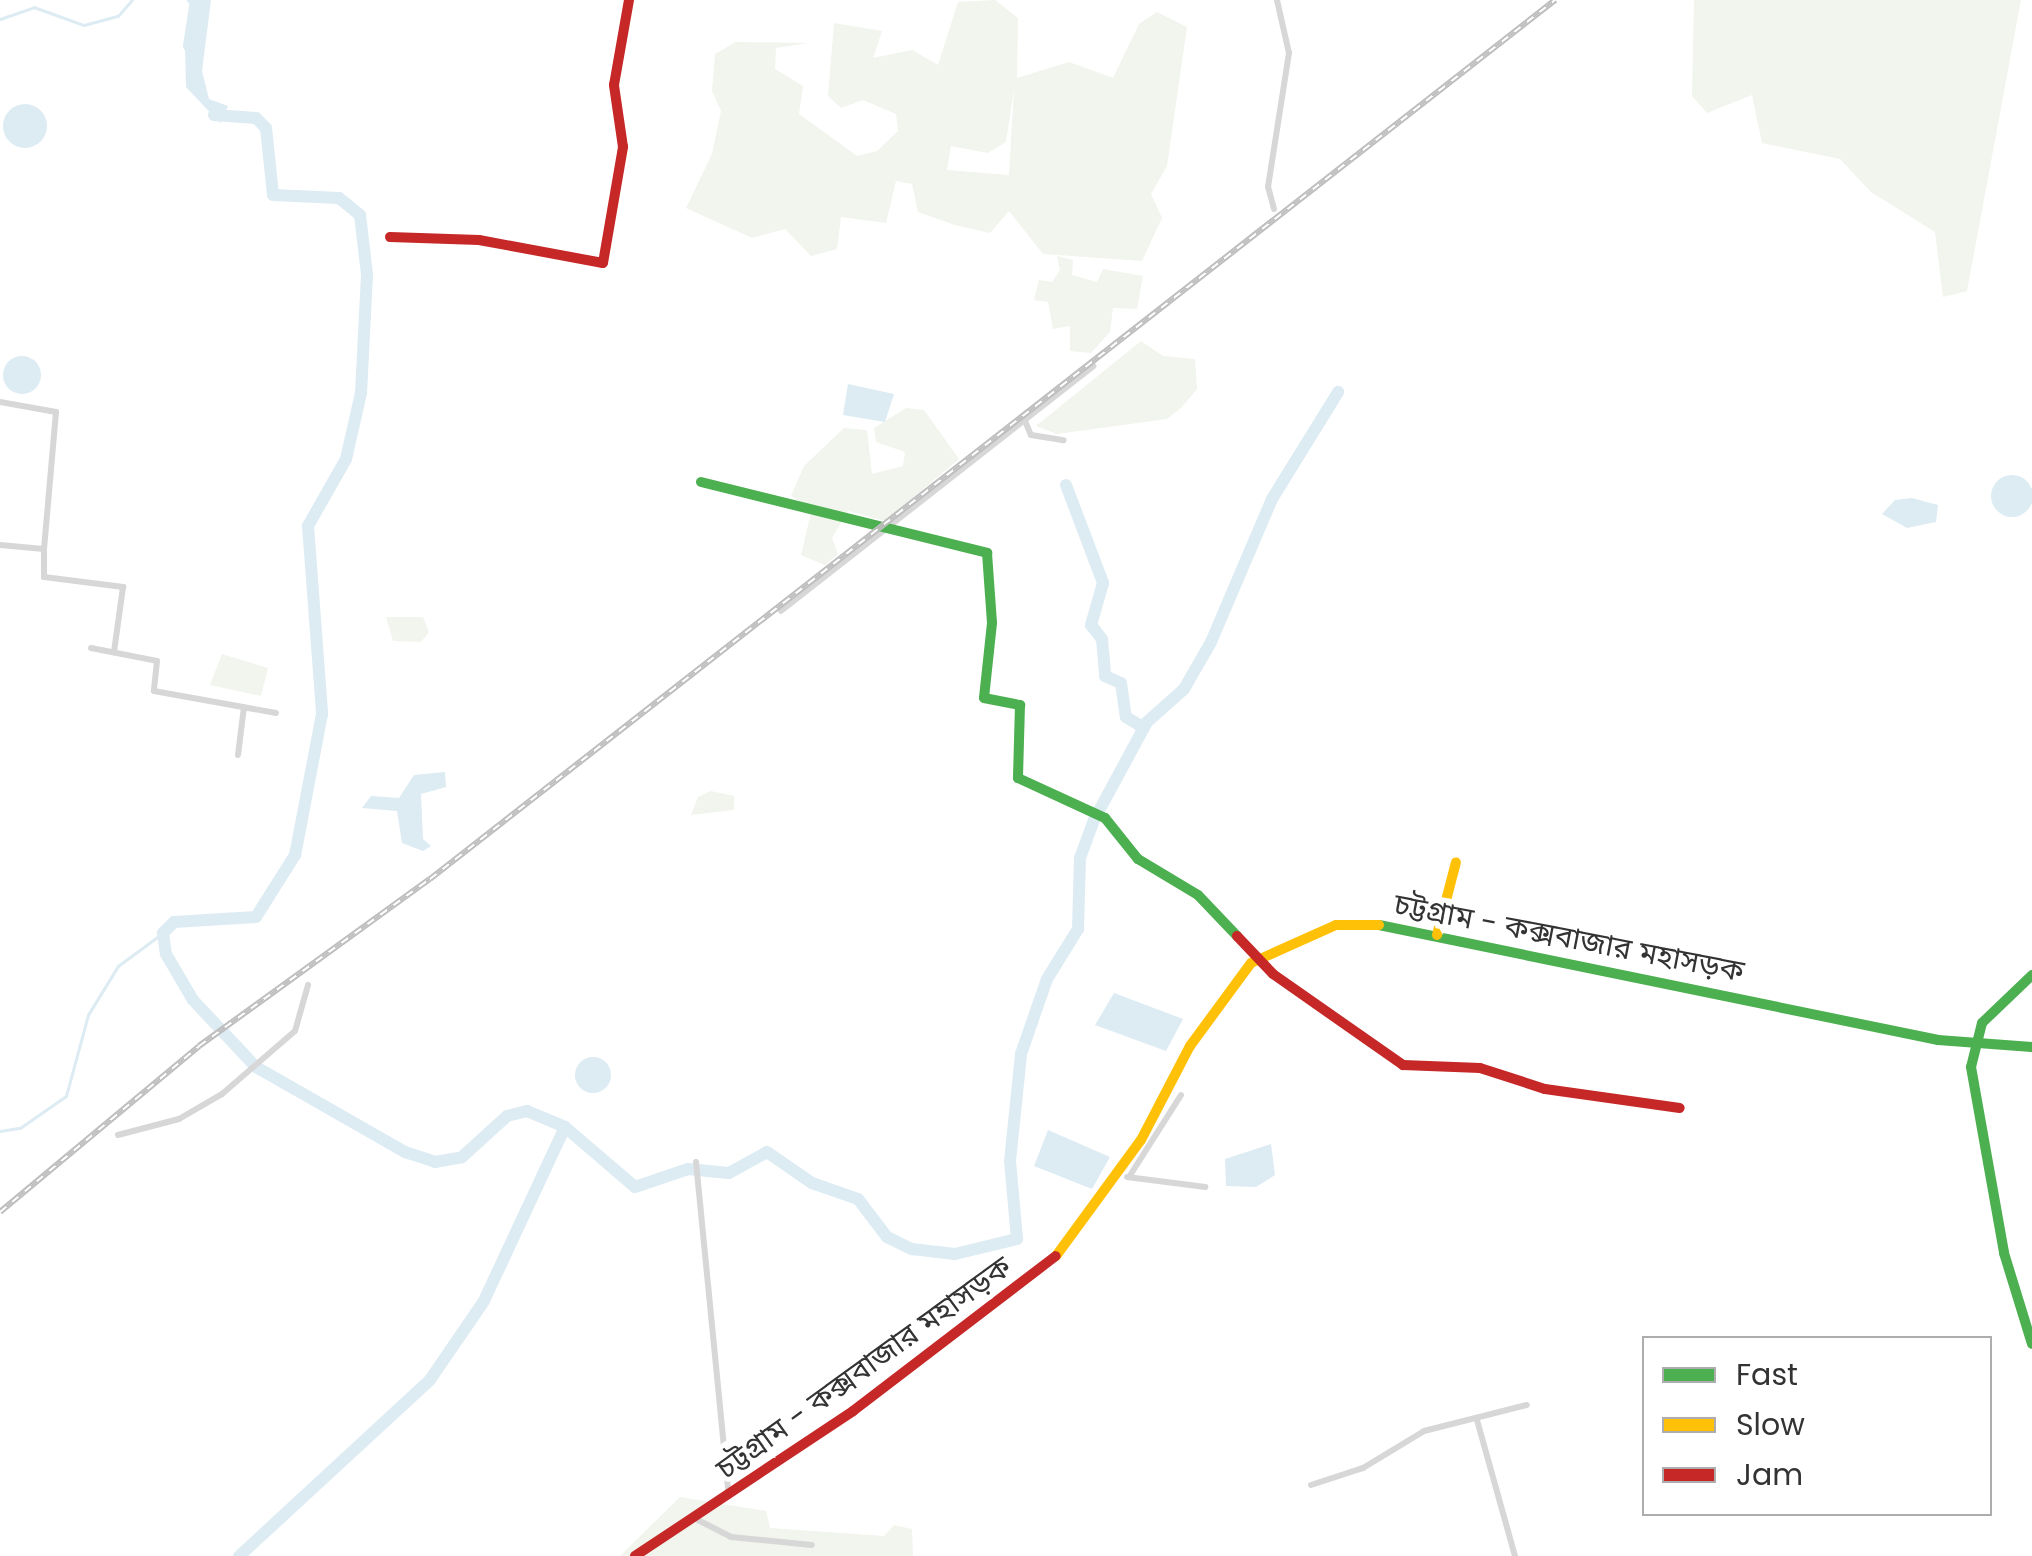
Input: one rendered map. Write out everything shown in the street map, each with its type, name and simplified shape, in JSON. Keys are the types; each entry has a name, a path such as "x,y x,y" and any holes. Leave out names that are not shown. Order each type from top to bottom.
{"main road":[{"path":"390,238 479,240 603,263 623,147 614,84 629,0"},
{"path":"701,482 890,527 990,556 984,698 1020,705 1018,778 1105,818 1138,859 1198,895 1262,958 1273,974 1402,1065 1480,1068 1545,1088 1680,1108"},
{"path":"1438,935 1456,862"},
{"name":"চট্টগ্রাম - কক্সবাজার মহাসড়ক","path":"635,1556 729,1497 1022,1287 1060,1254 1115,1176 1190,1046 1262,958 1336,925 1438,935 1974,1042 2032,1046"},
{"path":"2032,975 1974,1042 1974,1110 2032,1344"}],"street":[{"path":"1274,209 1268,187 1289,53 1278,0"},
{"path":"781,611 1093,366"},
{"path":"0,402 56,412 41,576 123,587 114,652"},
{"path":"1024,421 1031,435 1064,440"},
{"path":"0,545 44,549"},
{"path":"91,648 157,661 154,691 276,712"},
{"path":"238,755 244,707"},
{"path":"118,1135 179,1119 222,1094 277,1049 304,1020 308,985"},
{"path":"1129,1177 1181,1095"},
{"path":"696,1162 729,1497"},
{"path":"1115,1176 1205,1187"},
{"path":"1311,1485 1363,1468 1424,1431 1527,1405"},
{"path":"1477,1420 1515,1556"},
{"path":"696,1518 730,1537 812,1545"}],"shaded area":[{"path":"198,0 211,0 202,71 209,99 228,106 220,123 186,87 185,45"},
{"path":"995,0 1018,18 1017,78 1069,62 1113,78 1139,24 1157,12 1187,27 1167,166 1151,194 1162,218 1142,261 1043,254 1009,211 990,233 955,225 918,212 912,184 896,181 886,223 841,217 837,249 811,256 785,229 752,238 686,208 712,154 721,111 712,91 715,54 736,42 808,43 776,48 775,69 803,86 799,114 857,156 877,151 898,131 896,114 863,100 841,108 828,96 834,23 882,31 873,58 912,50 938,65 958,2","holes":["1014,89 1009,175 947,170 951,146 988,153 1006,142"]},
{"path":"1694,0 2021,0 1967,291 1943,297 1935,232 1871,192 1840,159 1762,143 1752,95 1707,113 1692,96"},
{"path":"25,104 41,110 47,126 41,142 25,148 9,142 3,126 9,110"},
{"path":"1057,256 1073,260 1072,275 1097,282 1103,269 1143,276 1137,309 1113,308 1110,332 1091,353 1070,351 1070,326 1053,329 1048,302 1034,300 1039,280 1052,282 1060,270"},
{"path":"1141,341 1163,356 1195,359 1197,389 1181,408 1167,419 1057,434 1036,426"},
{"path":"22,356 35,362 41,375 35,388 22,394 9,388 3,375 9,362"},
{"path":"848,384 894,394 885,422 843,415"},
{"path":"906,408 924,410 959,459 885,521 848,511 832,538 838,554 825,565 801,555 812,508 791,496 804,466 844,428 867,430 872,474 903,466 905,452 876,442 874,428"},
{"path":"2012,475 2027,481 2033,496 2027,511 2012,517 1997,511 1991,496 1997,481"},
{"path":"1912,498 1938,505 1936,522 1907,528 1882,514 1895,500"},
{"path":"386,617 423,617 429,632 421,642 393,641"},
{"path":"222,654 268,668 261,696 210,685"},
{"path":"445,772 446,787 421,794 423,839 431,846 423,851 402,843 397,811 362,808 371,796 399,798 414,775"},
{"path":"711,791 734,796 734,810 691,815 698,797"},
{"path":"1114,993 1183,1019 1166,1051 1095,1025"},
{"path":"593,1057 606,1062 611,1075 606,1088 593,1093 580,1088 575,1075 580,1062"},
{"path":"1048,1130 1110,1157 1092,1189 1034,1166"},
{"path":"1271,1144 1275,1175 1256,1187 1226,1186 1225,1159"},
{"path":"680,1497 766,1511 770,1528 884,1536 894,1525 912,1529 913,1556 620,1556"}],"waterway":[{"path":"0,19 34,7 84,25 118,16 132,0"},
{"path":"188,0 195,5"},
{"path":"189,46 196,0"},
{"path":"214,115 256,118 266,128 273,195 339,198 360,215 367,275 361,393 346,459 308,526 322,714 295,855 256,917 174,922 163,933 166,954 193,1000 256,1067 405,1152 435,1162 462,1157 507,1116 527,1111 565,1127 484,1301 430,1380 239,1556"},
{"path":"565,1127 635,1187 688,1169 729,1173 767,1152 812,1183 858,1199 887,1237 912,1249 955,1254 1017,1239 1010,1161 1021,1054 1047,979 1078,929 1080,858 1094,820 1147,722 1184,689 1211,642 1272,499 1338,392"},
{"path":"1066,485 1103,583 1091,625 1102,639 1105,676 1121,683 1126,717 1144,728"},
{"path":"0,1131 20,1128 66,1096 88,1015 118,966 163,933"}],"railway":[{"path":"0,1212 199,1046 430,879 1555,0"}],"traffic: fast":[{"path":"701,482 987,553 992,623 984,698 1020,705 1018,778 1105,818 1138,859 1198,895 1237,936"},
{"path":"1379,925 1938,1040 2032,1047"},
{"path":"2032,975 1982,1023 1971,1067 2004,1253 2032,1344"}],"traffic: slow":[{"path":"1437,935 1456,862"},
{"path":"1056,1256 1141,1140 1190,1046 1251,963 1336,925 1379,925"}],"traffic: jam":[{"path":"390,237 479,240 603,263 623,147 614,85 629,0"},
{"path":"1237,936 1273,974 1403,1065 1480,1068 1545,1089 1680,1108"},
{"path":"635,1556 853,1411 1056,1256"}]}
